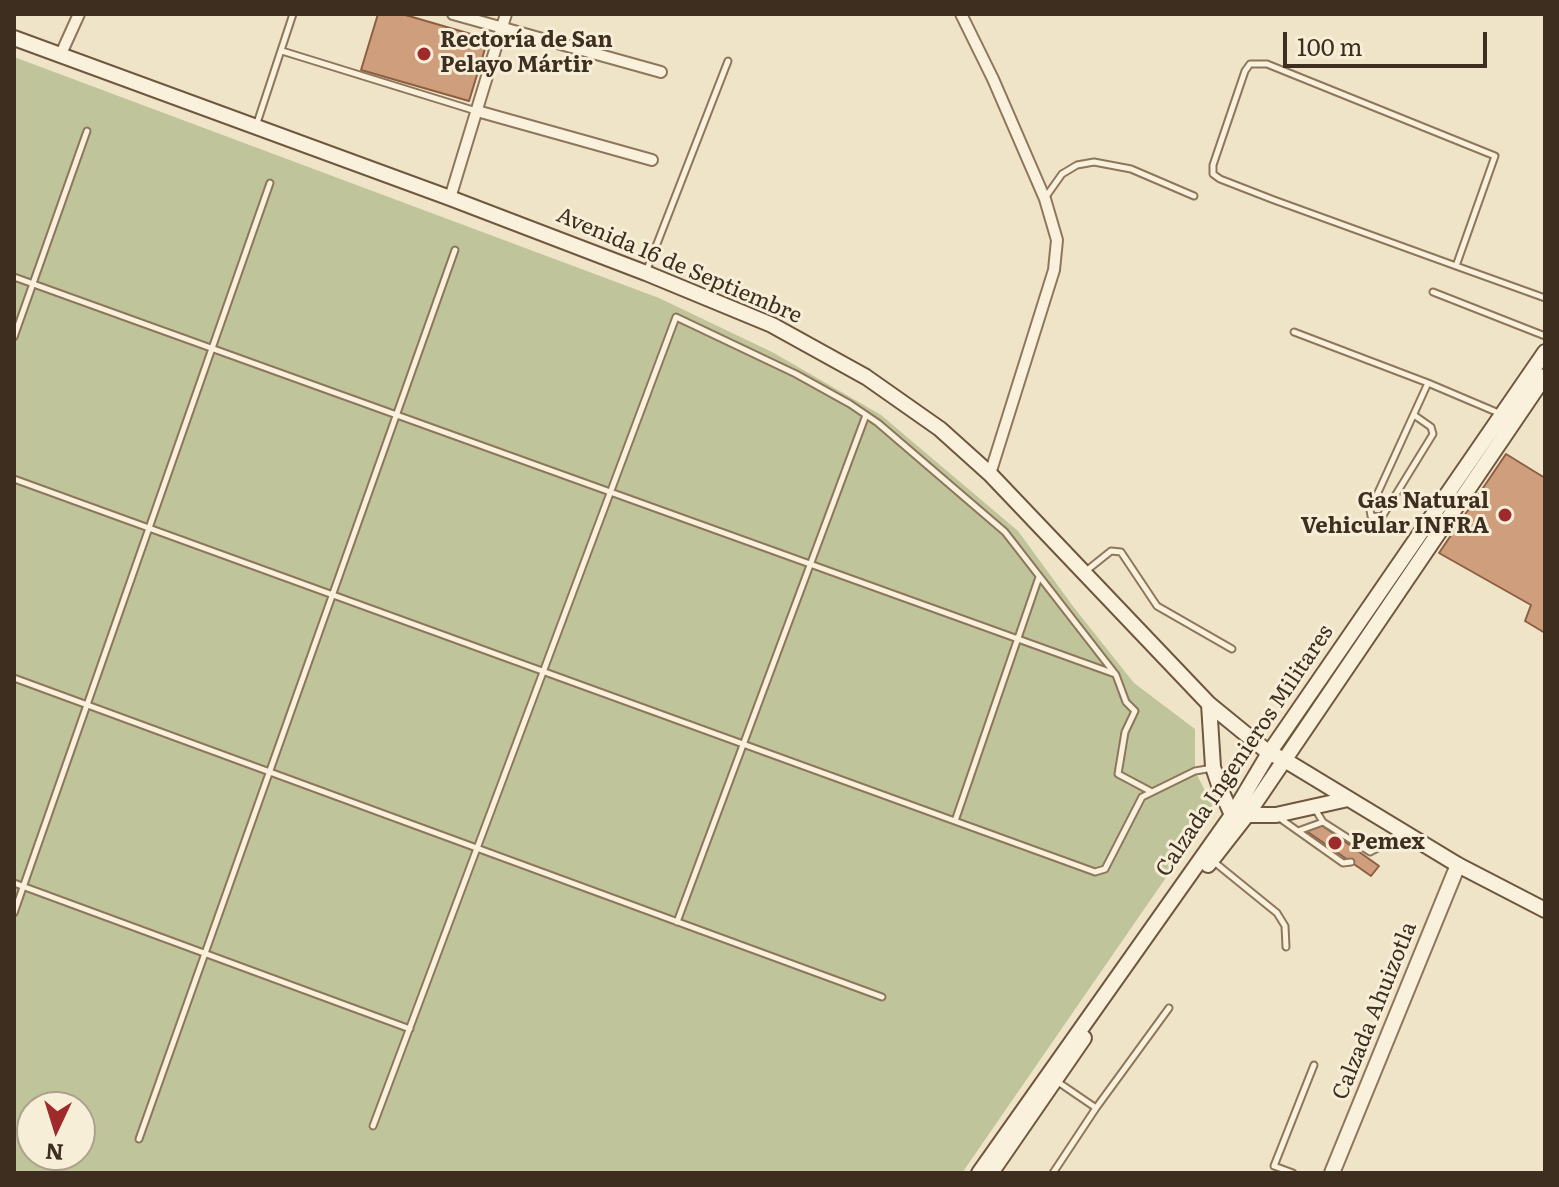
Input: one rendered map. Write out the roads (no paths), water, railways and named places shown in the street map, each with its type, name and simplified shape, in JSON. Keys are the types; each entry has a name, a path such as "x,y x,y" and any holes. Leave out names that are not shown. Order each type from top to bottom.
{"main road":[{"name":"Avenida 16 de Septiembre","path":"14,38 646,273 772,325 866,377 940,429 990,474 1209,704 1276,756 1458,865 1545,910"},
{"name":"Calzada Ingenieros Militares","path":"979,1173 1052,1078 1239,815 1545,352"},
{"name":"Calzada Ingenieros Militares","path":"1276,756 1545,376"},
{"path":"1209,704 1213,767 1239,815 1276,815 1348,799"},
{"name":"Calzada Ahuizotla","path":"1332,1173 1458,865"},
{"name":"Calzada Ingenieros Militares","path":"991,1173 1052,1078"}],"street":[{"path":"60,56 79,14"},
{"path":"453,14 661,72"},
{"path":"450,198 506,14"},
{"path":"961,14 1045,199 1057,240 1054,270 990,474"},
{"path":"477,111 652,160"}],"lane":[{"path":"256,127 293,14"},
{"path":"282,51 477,111"},
{"path":"646,273 728,61"},
{"path":"1456,266 1495,156 1267,64 1250,64 1213,165 1213,174 1274,200 1456,266 1545,298"},
{"path":"14,337 87,131"},
{"path":"1045,199 1062,174 1077,165 1094,162 1131,169 1194,196"},
{"path":"14,913 270,183"},
{"path":"139,1139 455,250"},
{"path":"14,277 1116,675"},
{"path":"1433,292 1545,336"},
{"path":"373,1126 676,317 796,374 866,415 1005,532 1116,675 1126,702 1135,711 1125,732 1118,774 1150,791"},
{"path":"1294,332 1502,414"},
{"path":"1414,415 1431,427 1433,434 1382,517 1371,516 1370,510 1428,383"},
{"path":"677,922 866,415"},
{"path":"14,479 1095,872 1105,869 1136,805 1150,791 1195,771 1213,767"},
{"path":"1083,573 1111,551 1121,552 1157,606 1232,649"},
{"path":"955,821 1040,576"},
{"path":"14,678 882,997"},
{"path":"1314,808 1323,822 1367,854 1406,834"},
{"path":"1276,815 1343,863 1351,862"},
{"path":"1297,831 1323,822"},
{"path":"1208,857 1277,913 1285,926 1286,947"},
{"path":"14,883 410,1029"},
{"path":"1053,1173 1169,1008"},
{"path":"1272,1173 1314,1065"},
{"path":"1052,1078 1096,1108"},
{"path":"1274,1166 1293,1173"}],"place":[{"name":"Rectoría de San Pelayo Mártir","path":"424,54"},
{"name":"Gas Natural Vehicular INFRA","path":"1505,515"},
{"name":"Pemex","path":"1335,843"}]}
